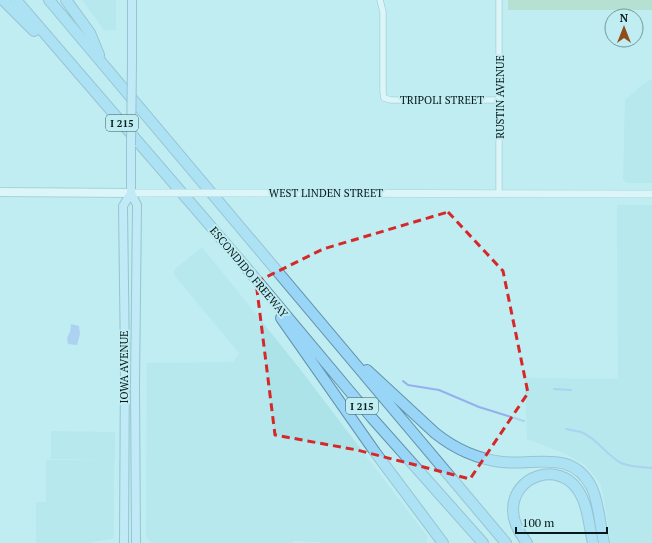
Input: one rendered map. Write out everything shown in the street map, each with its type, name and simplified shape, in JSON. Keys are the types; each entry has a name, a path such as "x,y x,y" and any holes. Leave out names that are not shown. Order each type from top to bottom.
{"highway":[{"path":"3,0 83,78"},
{"name":"ESCONDIDO FREEWAY","path":"16,0 372,418 484,543"},
{"name":"ESCONDIDO FREEWAY","path":"49,0 506,543"},
{"path":"66,0 90,33 102,64"},
{"path":"244,266 375,452 443,543"},
{"path":"335,340 435,433 456,448 489,460 523,463 545,461 562,463 580,472 587,480 594,495 604,543"},
{"path":"527,543 515,520 513,510 514,501 526,482 533,477 551,474 563,476 579,491 587,514 593,543"},
{"path":"432,528 434,543"}],"main road":[{"name":"IOWA AVENUE","path":"132,0 131,193 137,205 135,385 136,543"},
{"name":"WEST LINDEN STREET","path":"0,192 131,193"},
{"name":"IOWA AVENUE","path":"124,543 125,362 123,206 131,193"}],"street":[{"name":"TRIPOLI STREET","path":"380,0 383,12 384,98 391,100 499,100"},
{"name":"RUSTIN AVENUE","path":"499,194 500,0"},
{"name":"WEST LINDEN STREET","path":"131,193 652,194"}],"highlighted area":[{"path":"448,212 503,271 528,393 470,479 357,450 275,435 256,282 323,249"}],"shaded area":[{"path":"82,0 116,0 116,30 104,30"},
{"path":"652,79 652,183 626,183 623,179 625,100 643,84"},
{"path":"617,205 652,205 652,543 611,543 600,483 586,466 566,454 527,439 525,378 618,379"},
{"path":"202,247 300,369 427,536 427,543 320,543 294,541 292,543 151,543 146,537 147,363 232,362 239,353 174,275 174,270"},
{"path":"51,431 115,432 115,460 51,459"},
{"path":"46,460 114,460 114,538 89,543 36,543 36,502 46,502"}],"green space":[{"path":"508,0 652,0 652,10 644,10 644,8 604,8 604,10 508,10"}],"water":[{"path":"71,324 79,326 80,334 77,345 68,344 67,338 70,332"}],"waterway":[{"path":"403,381 408,385 439,390 479,407 524,421"},
{"path":"554,389 571,390"},
{"path":"566,429 581,432 592,438 611,456 621,463 652,468"}]}
